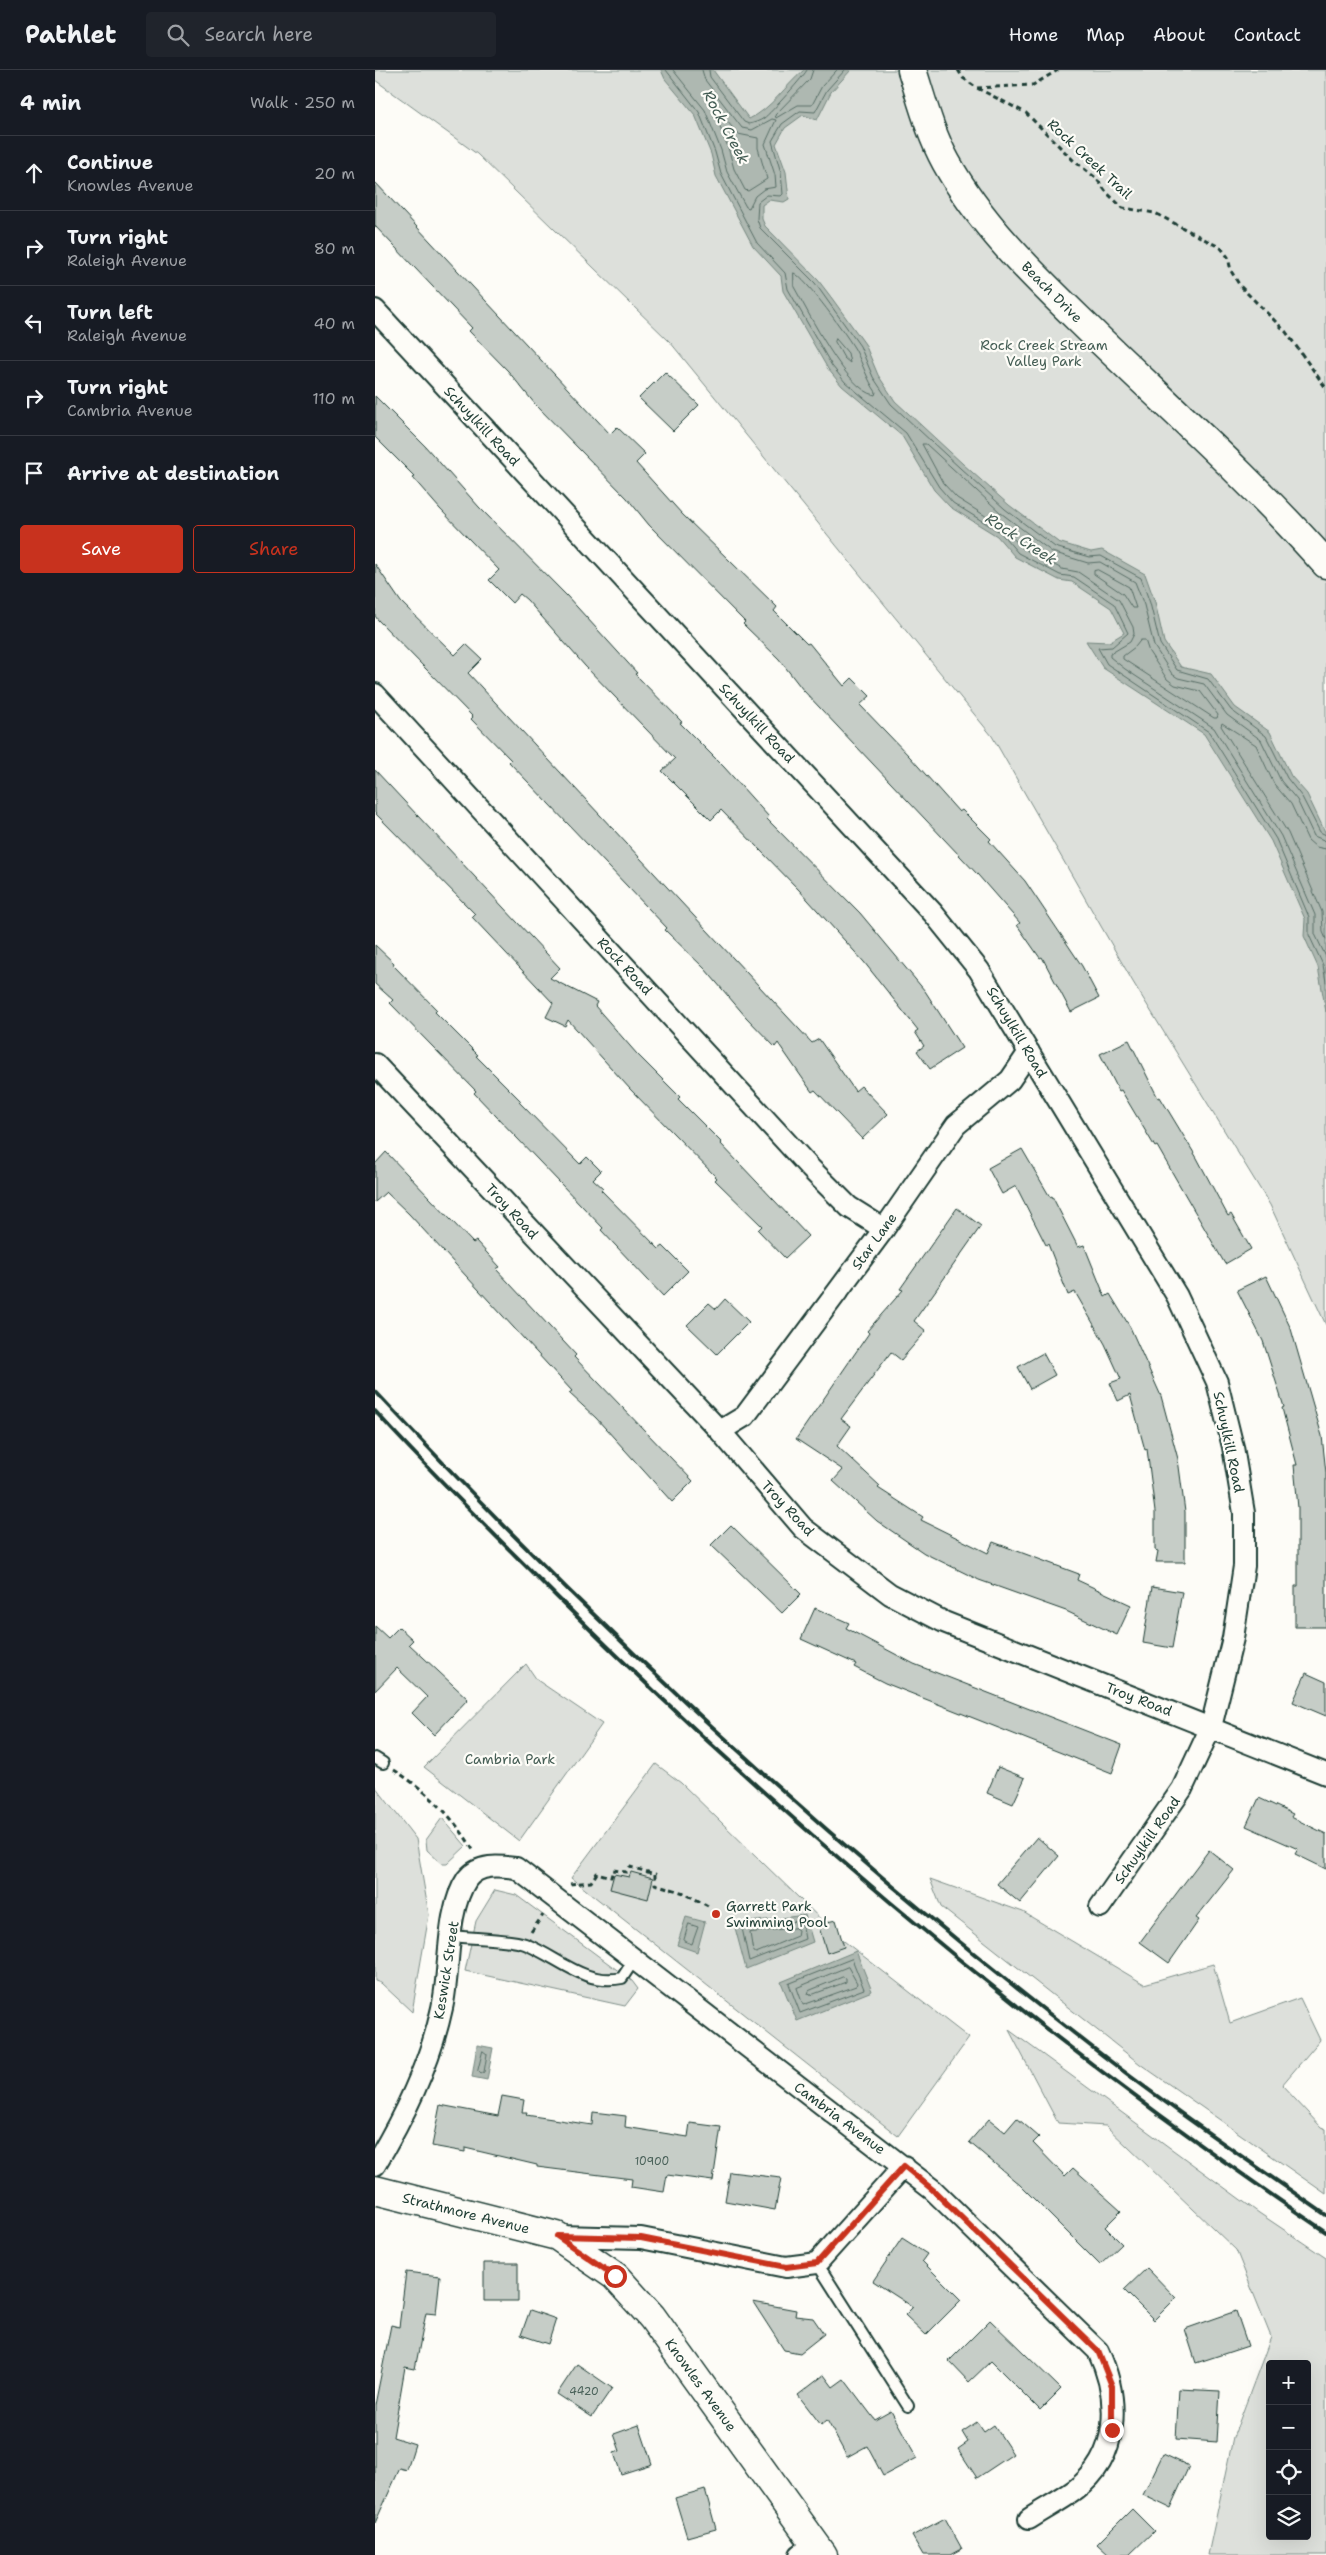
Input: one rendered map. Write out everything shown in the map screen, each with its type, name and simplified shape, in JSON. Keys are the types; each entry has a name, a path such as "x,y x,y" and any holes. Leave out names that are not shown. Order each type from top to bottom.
{"street":[{"name":"Beach Drive","path":"912,70 931,130 946,162 983,219 1041,283 1285,517 1326,564"},
{"name":"Schuylkill Road","path":"377,317 933,913 979,970 1177,1296 1217,1382 1233,1447 1244,1514 1244,1566 1233,1638 1211,1727 1181,1789 1100,1907"},
{"name":"Rock Road","path":"375,694 811,1169 849,1207 884,1229"},
{"name":"Star Lane","path":"720,1431 745,1416 884,1229 956,1125 1010,1080 1029,1052"},
{"name":"Troy Road","path":"375,1064 720,1431 803,1528 890,1594 944,1622 1326,1774"},
{"name":"Keswick Street","path":"375,2165 404,2116 442,2009 457,1895 469,1876 489,1865"},
{"name":"Cambria Avenue","path":"489,1865 516,1868 904,2166 940,2197 1098,2351 1107,2372 1113,2403 1112,2430 1099,2464 1076,2489 1029,2519"},
{"path":"557,2236 641,2238 786,2267 817,2263 904,2166"},
{"name":"Strathmore Avenue","path":"375,2190 557,2236"},
{"name":"Knowles Avenue","path":"557,2236 615,2276 652,2317 813,2551"}],"lane":[{"path":"451,1936 524,1943 574,1972 608,1981 622,1978 634,1960"},
{"path":"817,2263 908,2406"}],"path":[{"name":"Rock Creek Trail","path":"958,70 963,78 977,88 1026,113 1074,161 1096,178 1107,193 1123,208 1155,213 1221,248 1228,257 1231,271 1240,286 1286,332 1326,388"},
{"path":"977,88 1033,85 1058,70"},
{"path":"379,1760 418,1785 466,1837 474,1850"},
{"path":"567,1882 569,1884 591,1882 597,1873 611,1877 613,1870 626,1872 630,1867 655,1874 655,1884 684,1894 708,1906"}],"green space":[{"name":"Rock Creek Stream Valley Park","path":"375,70 1326,70 1326,1325 1270,1205 1133,982 992,736 670,342 477,154 375,80"},
{"name":"Cambria Park","path":"526,1664 537,1680 602,1724 519,1841 424,1767"},
{"name":"Garrett Park Swimming Pool","path":"656,1764 681,1783 840,1938 969,2038 898,2136 571,1878"},
{"path":"375,1786 416,1839 429,1915 412,2012 381,1983 375,1981"},
{"path":"442,1818 466,1846 447,1864 442,1864 427,1850 426,1840"},
{"path":"930,1879 1023,1912 1144,1984 1213,1964 1230,2023 1300,1998 1320,2040 1282,2085 1321,2127 1326,2129 1326,2194 1140,2064 941,1907"},
{"path":"495,1890 516,1895 632,1981 638,1989 625,2006 465,1971 476,1921"},
{"path":"1009,2030 1259,2213 1326,2258 1326,2555 1208,2555 1233,2438 1271,2337 1236,2250 1106,2126 1058,2123"}],"water":[{"name":"Rock Creek","path":"661,70 713,70 749,119 771,103 804,70 851,70 831,92 817,120 803,115 785,128 776,144 786,172 789,199 784,202 769,200 762,205 762,219 765,226 818,280 831,297 865,344 878,375 895,401 1009,505 1058,542 1091,552 1102,550 1145,574 1155,602 1164,642 1181,667 1211,674 1235,707 1270,732 1291,776 1307,794 1326,834 1326,1012 1318,967 1304,936 1305,919 1271,841 1204,734 1103,668 1086,641 1109,642 1124,633 1111,608 1072,582 1059,580 1015,557 997,536 950,507 934,490 902,436 842,386 828,369 783,291 781,276 753,246 716,176 711,154 695,115 665,79"},
{"path":"805,1915 813,1942 746,1969 734,1924"},
{"path":"686,1917 705,1922 697,1952 677,1945"},
{"path":"856,1951 872,1991 797,2021 781,1982"},
{"path":"477,2045 493,2048 487,2080 472,2077"}],"building":[{"path":"375,182 610,434 617,427 645,454 636,463 682,514 777,607 774,611 807,644 809,643 844,686 852,678 870,696 860,705 959,812 962,810 991,839 989,841 1025,881 1082,966 1099,998 1071,1012 1042,957 1040,958 1017,925 1020,923 978,875 803,690 779,659 743,624 745,622 649,525 627,498 535,404 508,371 469,331 472,328 375,226"},
{"path":"665,372 699,405 673,431 639,398"},
{"path":"375,396 425,446 479,507 567,596 637,673 635,674 769,817 767,819 860,913 925,991 962,1048 930,1069 917,1051 924,1046 915,1032 918,1030 864,962 799,890 721,810 711,820 662,771 675,759 585,666 527,600 520,594 512,603 489,580 499,570 440,509 413,478 415,477 375,437"},
{"path":"375,564 401,602 455,655 466,644 482,659 468,673 812,1043 819,1039 855,1091 861,1086 888,1114 862,1139 815,1090 812,1092 778,1043 775,1047 746,1017 705,969 665,930 667,928 509,762 511,760 471,719 473,717 378,620 375,616"},
{"path":"375,770 560,968 550,978 597,1002 595,1006 637,1054 680,1097 678,1099 722,1143 808,1236 785,1258 758,1230 762,1226 715,1180 717,1178 630,1089 568,1020 565,1026 546,1017 553,1003 472,917 475,914 375,813"},
{"path":"375,945 437,1010 435,1012 478,1055 476,1056 521,1101 519,1102 580,1164 587,1157 601,1171 593,1179 603,1188 601,1190 659,1249 663,1246 688,1271 663,1296 601,1230 603,1228 474,1093 476,1091 390,1003 393,1000 375,984"},
{"path":"1129,1040 1158,1098 1160,1097 1197,1158 1228,1216 1231,1214 1251,1249 1225,1264 1157,1146 1155,1147 1121,1090 1119,1091 1100,1054"},
{"path":"1022,1149 1050,1197 1052,1196 1078,1247 1084,1245 1105,1297 1110,1294 1130,1327 1161,1396 1178,1459 1185,1512 1185,1562 1156,1562 1158,1551 1155,1550 1155,1512 1147,1449 1145,1450 1130,1395 1118,1401 1110,1383 1121,1379 1105,1344 1075,1292 1068,1295 1048,1244 1046,1245 1016,1186 1002,1194 988,1168"},
{"path":"386,1152 473,1243 476,1241 500,1267 496,1269 576,1355 574,1357 693,1481 672,1502 596,1418 569,1393 572,1391 409,1214 386,1192 375,1202 375,1164"},
{"path":"957,1208 981,1226 914,1321 926,1331 901,1360 891,1352 841,1419 851,1426 837,1446 880,1486 878,1488 923,1517 921,1520 988,1553 993,1542 1079,1574 1077,1580 1131,1605 1117,1635 1066,1611 979,1580 924,1553 877,1521 833,1481 843,1470 796,1439 869,1333 867,1331 903,1290 900,1289"},
{"path":"1266,1276 1291,1329 1322,1436 1326,1473 1326,1627 1295,1627 1295,1586 1298,1586 1298,1508 1294,1465 1297,1465 1282,1408 1284,1407 1263,1341 1237,1290"},
{"path":"725,1299 749,1322 717,1354 687,1325 709,1303 716,1309"},
{"path":"1043,1353 1055,1375 1030,1389 1018,1367"},
{"path":"731,1525 801,1594 782,1613 711,1545"},
{"path":"1152,1587 1182,1592 1172,1648 1143,1643"},
{"path":"815,1608 849,1623 846,1628 914,1664 1122,1745 1112,1773 885,1683 854,1667 856,1664 801,1639"},
{"path":"375,1626 388,1638 399,1627 413,1640 409,1644 468,1699 434,1735 412,1713 427,1697 397,1668 375,1691"},
{"path":"1306,1673 1326,1682 1326,1716 1293,1702"},
{"path":"998,1767 1025,1778 1013,1804 987,1793"},
{"path":"1259,1798 1293,1814 1291,1817 1326,1834 1326,1869 1295,1854 1298,1849 1246,1826"},
{"path":"1037,1837 1059,1856 1020,1903 997,1884"},
{"path":"1209,1850 1234,1870 1196,1918 1199,1920 1169,1963 1140,1942"},
{"path":"631,1872 653,1878 648,1899 610,1889 614,1874 629,1877"},
{"path":"836,1920 844,1947 827,1953 818,1924"},
{"path":"502,2096 524,2100 522,2112 527,2112 526,2115 592,2125 593,2112 626,2116 625,2127 688,2137 690,2123 721,2127 713,2181 667,2175 664,2192 631,2187 632,2179 537,2167 537,2165 465,2148 465,2152 432,2146 440,2105 498,2116"},
{"path":"1017,2118 1039,2137 1033,2143 1065,2176 1073,2168 1121,2211 1105,2227 1122,2244 1100,2265 1020,2185 969,2142 989,2119 1005,2132"},
{"path":"730,2172 781,2178 775,2210 725,2201"},
{"path":"902,2238 927,2254 922,2261 961,2300 926,2335 905,2315 913,2307 873,2281"},
{"path":"484,2263 518,2263 518,2301 484,2301"},
{"path":"1147,2268 1176,2298 1154,2320 1124,2290"},
{"path":"406,2272 440,2276 436,2314 426,2313 415,2369 405,2367 393,2437 415,2444 407,2470 400,2468 375,2523 375,2405 391,2325 399,2327"},
{"path":"753,2302 796,2310 795,2316 813,2318 824,2334 800,2353 784,2350"},
{"path":"530,2310 556,2319 548,2344 521,2335"},
{"path":"1236,2311 1248,2346 1196,2363 1185,2329"},
{"path":"990,2320 1061,2389 1040,2410 991,2361 969,2382 949,2361"},
{"path":"577,2364 612,2388 592,2417 557,2394"},
{"path":"824,2375 833,2387 844,2379 875,2420 891,2411 917,2458 883,2476 867,2446 847,2457 827,2420 821,2425 798,2395"},
{"path":"1179,2389 1220,2391 1217,2442 1176,2439"},
{"path":"977,2422 984,2432 994,2425 1013,2454 977,2478 958,2449 968,2442 962,2432"},
{"path":"639,2425 652,2464 621,2474 614,2453 620,2451 614,2434"},
{"path":"1163,2454 1189,2466 1170,2508 1143,2495"},
{"path":"705,2489 716,2529 687,2537 675,2498"},
{"path":"1132,2509 1154,2531 1129,2555 1109,2555 1097,2544"},
{"path":"945,2518 962,2549 951,2555 923,2555 912,2536"}],"railway":[{"path":"375,1391 457,1478 627,1646 714,1728 893,1887 985,1963 1109,2060 1170,2106 1326,2215"},
{"path":"375,1411 464,1505 646,1683 737,1768 831,1851 926,1932 1024,2011 1223,2161 1326,2232"}],"place":[{"name":"Garrett Park Swimming Pool","path":"716,1914"}],"route":[{"path":"615,2276 557,2236 641,2238 743,2260 786,2267 817,2263 871,2200 904,2166 933,2190 1098,2351 1112,2386 1112,2430"}]}
